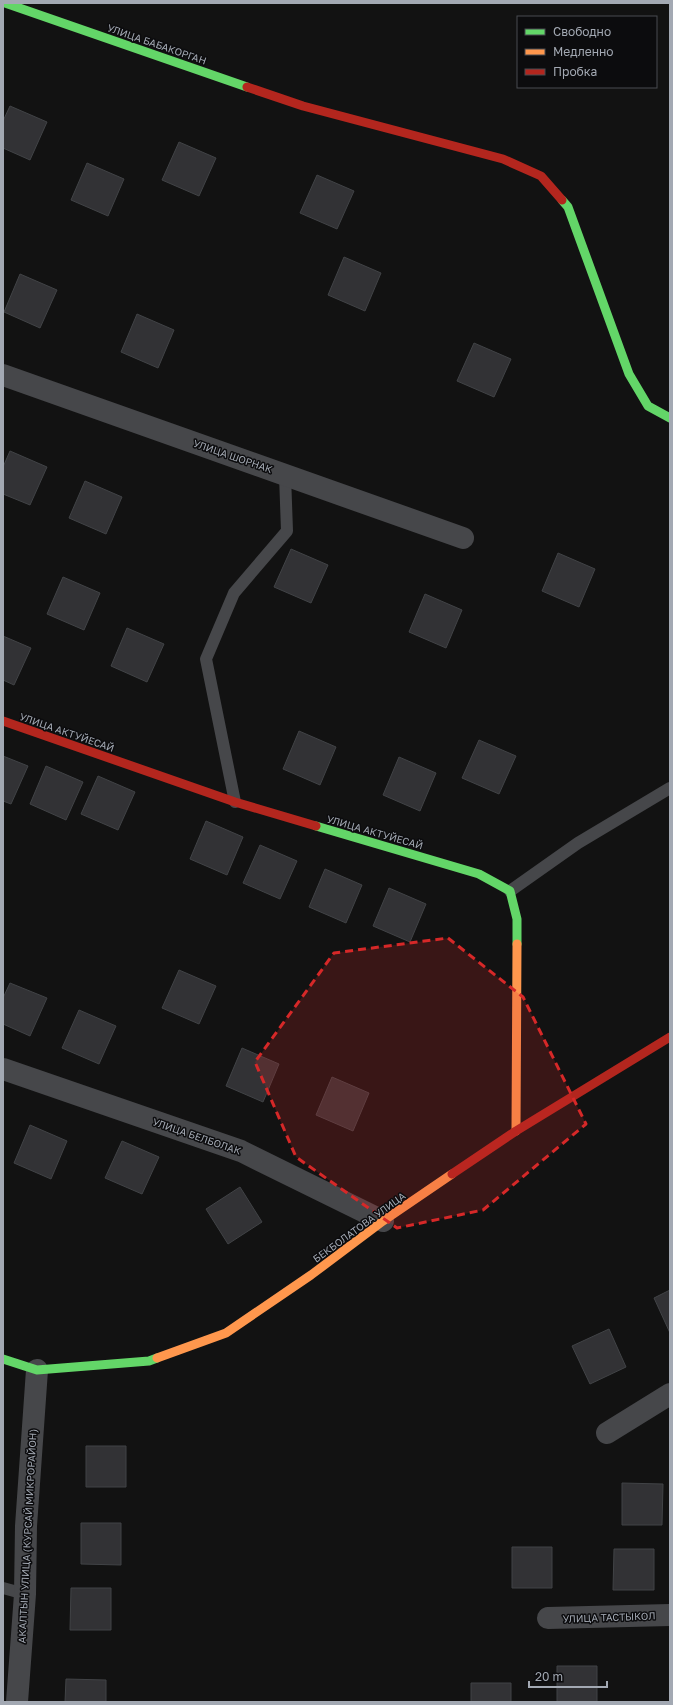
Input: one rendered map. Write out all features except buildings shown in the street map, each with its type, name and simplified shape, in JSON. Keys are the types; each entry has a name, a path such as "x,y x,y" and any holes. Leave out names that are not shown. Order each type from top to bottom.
{"street":[{"name":"УЛИЦА БАБАКОРГАН","path":"5,3 302,106 503,159 541,176 568,207 629,374 648,406 670,418"},
{"name":"УЛИЦА ШОРНАК","path":"3,375 463,538"},
{"name":"УЛИЦА АКТУЙЕСАЙ","path":"3,721 235,802 479,874 510,891"},
{"path":"510,891 517,919 516,1131"},
{"name":"БЕКБОЛАТОВА УЛИЦА","path":"37,1370 148,1361 226,1333 311,1275 383,1221 516,1131 670,1037"},
{"name":"УЛИЦА БЕЛБОЛАК","path":"3,1070 241,1151 383,1221"},
{"path":"3,1359 37,1370"},
{"name":"АКАЛТЫН УЛИЦА (КУРСАЙ МИКРОРАЙОН)","path":"17,1702 25,1594 26,1526 37,1370"},
{"path":"607,1432 670,1394"},
{"name":"УЛИЦА ТАСТЫКОЛ","path":"548,1618 670,1615"}],"lane":[{"path":"235,802 206,659 234,593 287,531 284,474"},
{"path":"510,891 578,843 670,788"},
{"path":"3,1588 25,1594"}],"highlighted area":[{"path":"448,938 523,997 586,1124 483,1210 397,1228 296,1157 255,1062 334,953"}],"traffic: fast":[{"path":"5,3 247,87"},
{"path":"562,200 568,207 629,374 648,406 670,418"},
{"path":"316,826 479,874 510,891 517,919 517,944"},
{"path":"3,1359 37,1370 149,1361 157,1358"}],"traffic: slow":[{"path":"516,1131 517,944"},
{"path":"157,1358 226,1333 311,1275 383,1221 452,1174"}],"traffic: jam":[{"path":"247,87 303,106 503,159 541,176 562,200"},
{"path":"3,721 235,802 316,826"},
{"path":"452,1174 516,1131 670,1037"}]}
